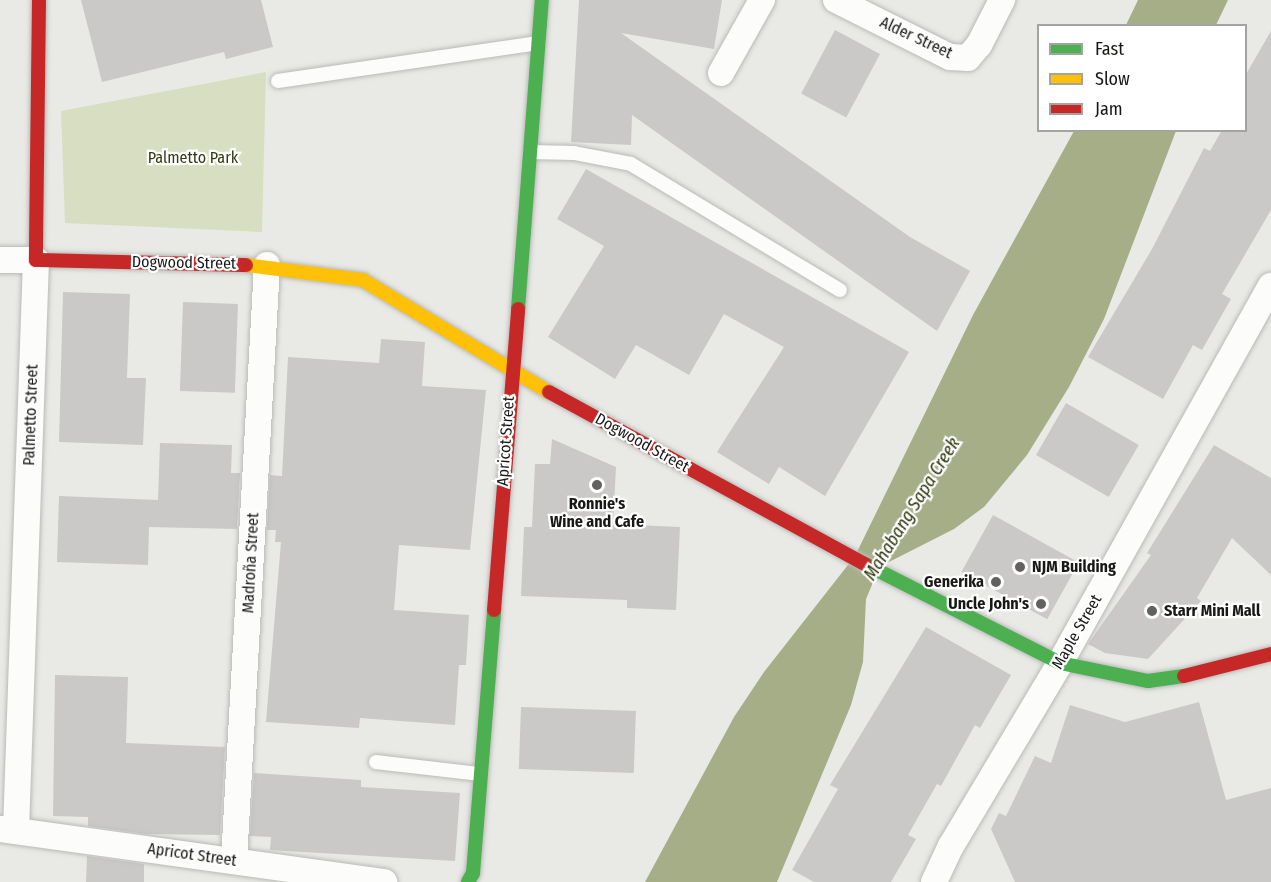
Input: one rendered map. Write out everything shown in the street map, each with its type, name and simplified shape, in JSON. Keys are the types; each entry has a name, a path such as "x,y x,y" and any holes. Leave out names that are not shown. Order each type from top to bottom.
{"street":[{"name":"Palmetto Street","path":"8,830 36,260 39,0"},
{"name":"Apricot Street","path":"468,882 473,873 542,0"},
{"path":"721,73 762,0"},
{"name":"Alder Street","path":"836,0 950,57 968,58 979,45 1002,0"},
{"name":"Dogwood Street","path":"0,260 267,265 363,280 511,371 844,554 943,606 1060,663 1148,681 1211,672 1271,654"},
{"name":"Madroña Street","path":"234,861 267,265"},
{"name":"Maple Street","path":"934,882 951,846 1060,663 1271,286"},
{"name":"Apricot Street","path":"8,830 384,882"}],"lane":[{"path":"278,81 538,43"},
{"path":"529,152 574,153 631,164 840,290"},
{"path":"376,762 480,774"}],"green space":[{"name":"Palmetto Park","path":"266,72 262,232 65,223 61,111"}],"water":[{"path":"1138,0 1228,0 1216,24 1126,24"},
{"name":"Mahabang Sapa Creek","path":"1073,132 1176,132 1104,319 1069,387 1027,455 984,507 954,529 887,563 874,580 866,599 863,662 851,705 777,882 645,882 734,717 764,672 855,556 973,315"}],"building":[{"path":"81,0 261,0 273,47 226,59 224,52 102,82"},
{"path":"579,0 722,0 714,49 621,33 910,237 970,271 937,331 632,115 631,145 571,142"},
{"path":"835,30 880,54 846,118 801,94"},
{"path":"1271,31 1271,210 1222,294 1231,299 1202,350 1193,345 1163,399 1088,357 1152,249 1204,148 1210,151 1221,132 1247,132 1247,73"},
{"path":"586,169 909,352 825,496 779,467 769,484 717,452 784,347 724,314 689,375 636,345 615,379 548,337 604,246 557,219"},
{"path":"63,292 130,294 127,378 146,378 143,445 59,442"},
{"path":"183,302 238,304 235,393 180,391"},
{"path":"381,339 425,342 422,386 486,390 470,550 399,545 394,610 469,615 466,665 459,665 455,725 360,718 359,728 266,722 281,542 275,542 276,530 267,530 270,475 282,476 288,357 379,363"},
{"path":"1066,403 1139,445 1109,497 1036,455"},
{"path":"552,439 616,467 613,524 680,527 676,610 627,608 627,600 521,596 524,527 532,527 535,464 550,464"},
{"path":"160,443 232,445 231,473 240,473 237,529 149,527 148,565 57,562 59,496 158,500"},
{"path":"1214,445 1271,478 1271,575 1232,538 1197,598 1201,601 1148,659 1105,653 1088,644 1151,555 1147,553"},
{"name":"NJM Building","path":"993,515 1079,563 1047,619 961,572"},
{"path":"926,627 1011,675 980,728 975,725 941,786 937,784 908,835 916,839 891,882 814,882 792,870 838,789 830,785"},
{"path":"55,675 128,677 126,743 225,747 220,835 145,834 88,826 88,817 53,816"},
{"path":"1199,702 1226,800 1271,788 1271,882 1015,882 991,829 999,813 1006,816 1035,756 1051,763 1070,705 1125,722"},
{"path":"521,707 636,711 634,773 519,769"},
{"path":"254,773 361,780 361,787 460,793 455,861 270,850 271,837 250,836"},
{"path":"87,856 144,864 144,882 86,882"}],"traffic: fast":[{"path":"518,309 542,0"},
{"path":"865,564 1060,663 1148,681 1184,676"},
{"path":"468,882 473,873 494,610"}],"traffic: slow":[{"path":"246,265 363,280 549,392"}],"traffic: jam":[{"path":"39,0 36,260 246,265"},
{"path":"494,610 518,309"},
{"path":"549,392 865,564"},
{"path":"1184,676 1271,654"}],"place":[{"name":"Ronnie's Wine and Cafe","path":"597,485"},
{"name":"NJM Building","path":"1020,567"},
{"name":"Generika","path":"996,582"},
{"name":"Uncle John's","path":"1041,604"},
{"name":"Starr Mini Mall","path":"1152,611"}]}
